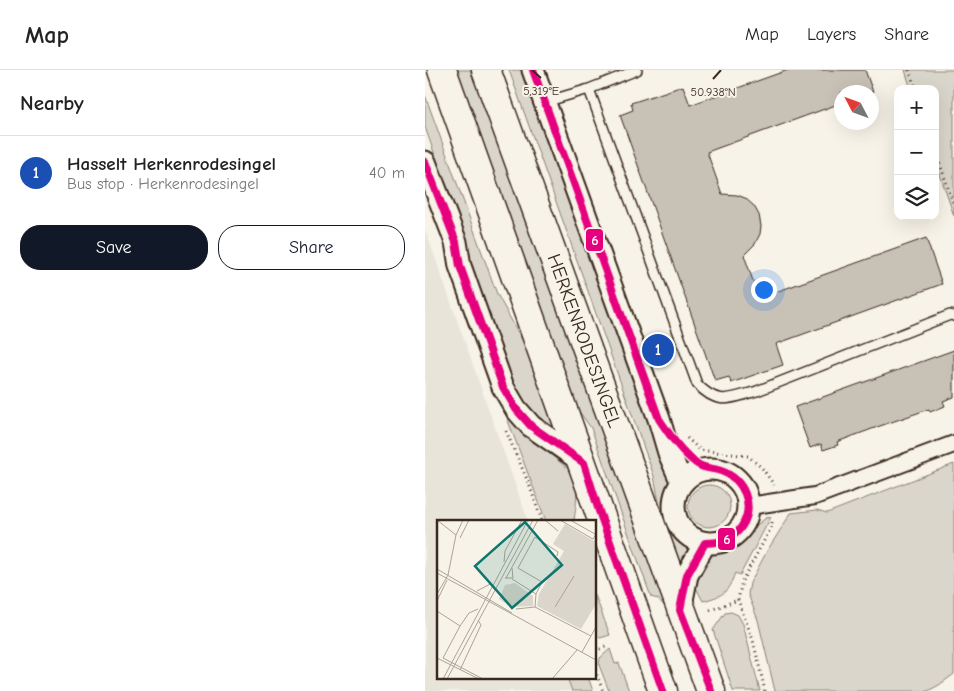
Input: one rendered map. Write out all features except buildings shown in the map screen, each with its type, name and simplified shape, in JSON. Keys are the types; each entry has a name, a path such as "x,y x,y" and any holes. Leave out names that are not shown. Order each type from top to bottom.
{"highway":[{"path":"442,70 584,463 599,511 663,691"},
{"name":"HERKENRODESINGEL","path":"486,70 711,691"}],"street":[{"path":"533,70 659,419 669,452 682,483"},
{"path":"425,162 456,242 460,266 503,387 516,410 531,426 584,463"},
{"path":"659,419 688,458 707,469"},
{"path":"749,506 815,496 954,444"},
{"path":"707,469 719,470 733,476 742,486 749,506 742,527 732,537 720,542 705,543 692,539 676,520 674,506 676,494 682,483 691,474 707,469"},
{"path":"681,610 687,575 705,543"}],"lane":[{"path":"545,102 589,89 637,70"},
{"path":"589,89 697,384 707,395 725,400 757,391 950,315 954,316"}],"path":[{"path":"909,70 915,85"},
{"path":"939,161 954,206"},
{"path":"683,433 700,450 749,456 774,484 776,502 771,528 742,581 738,600 753,640 765,691"},
{"path":"709,610 738,600"},
{"path":"596,651 608,646"},
{"path":"596,673 603,691"}],"shaded area":[{"path":"455,70 473,70 667,609 658,599 651,597 591,428 571,400"},
{"path":"509,70 523,70 672,480 666,504 668,518 674,530 694,550 683,571 677,568 663,523 654,476"},
{"path":"905,70 954,70 954,216 939,172 939,85 910,85"},
{"path":"425,95 497,294 532,358 556,430 545,427 526,409 504,366 471,276 470,254 425,127"},
{"path":"425,229 528,520 437,520 437,678 567,678 572,691 425,691"},
{"path":"502,405 516,426 572,472 577,490 574,520 546,520"},
{"path":"954,464 954,674 928,691 775,691 758,620 748,594 750,583 767,551 791,513 817,510 827,513"},
{"path":"709,485 724,491 730,506 724,521 709,527 694,521 688,506 694,491"},
{"path":"771,517 740,575 735,573 724,593 703,601 695,586 698,573 711,556 742,540 754,527 766,518"},
{"path":"596,598 610,635 600,638 596,635"},
{"path":"731,612 738,615 743,624 760,691 733,691 713,630 725,613"},
{"path":"610,649 615,664 619,663 629,691 609,691 599,665 600,658"},
{"path":"567,678 588,678 593,691 572,691"}],"transit line":[{"name":"6","path":"533,70 659,419 676,443 690,458 702,467 729,475 736,480 745,494 747,510 742,526 735,534 726,539 705,543 687,575 680,610 711,691"},
{"name":"6","path":"425,162 456,242 460,266 503,387 516,409 531,426 584,463 599,511 663,691"}],"place":[{"name":"Hasselt Herkenrodesingel","path":"658,350"}]}
